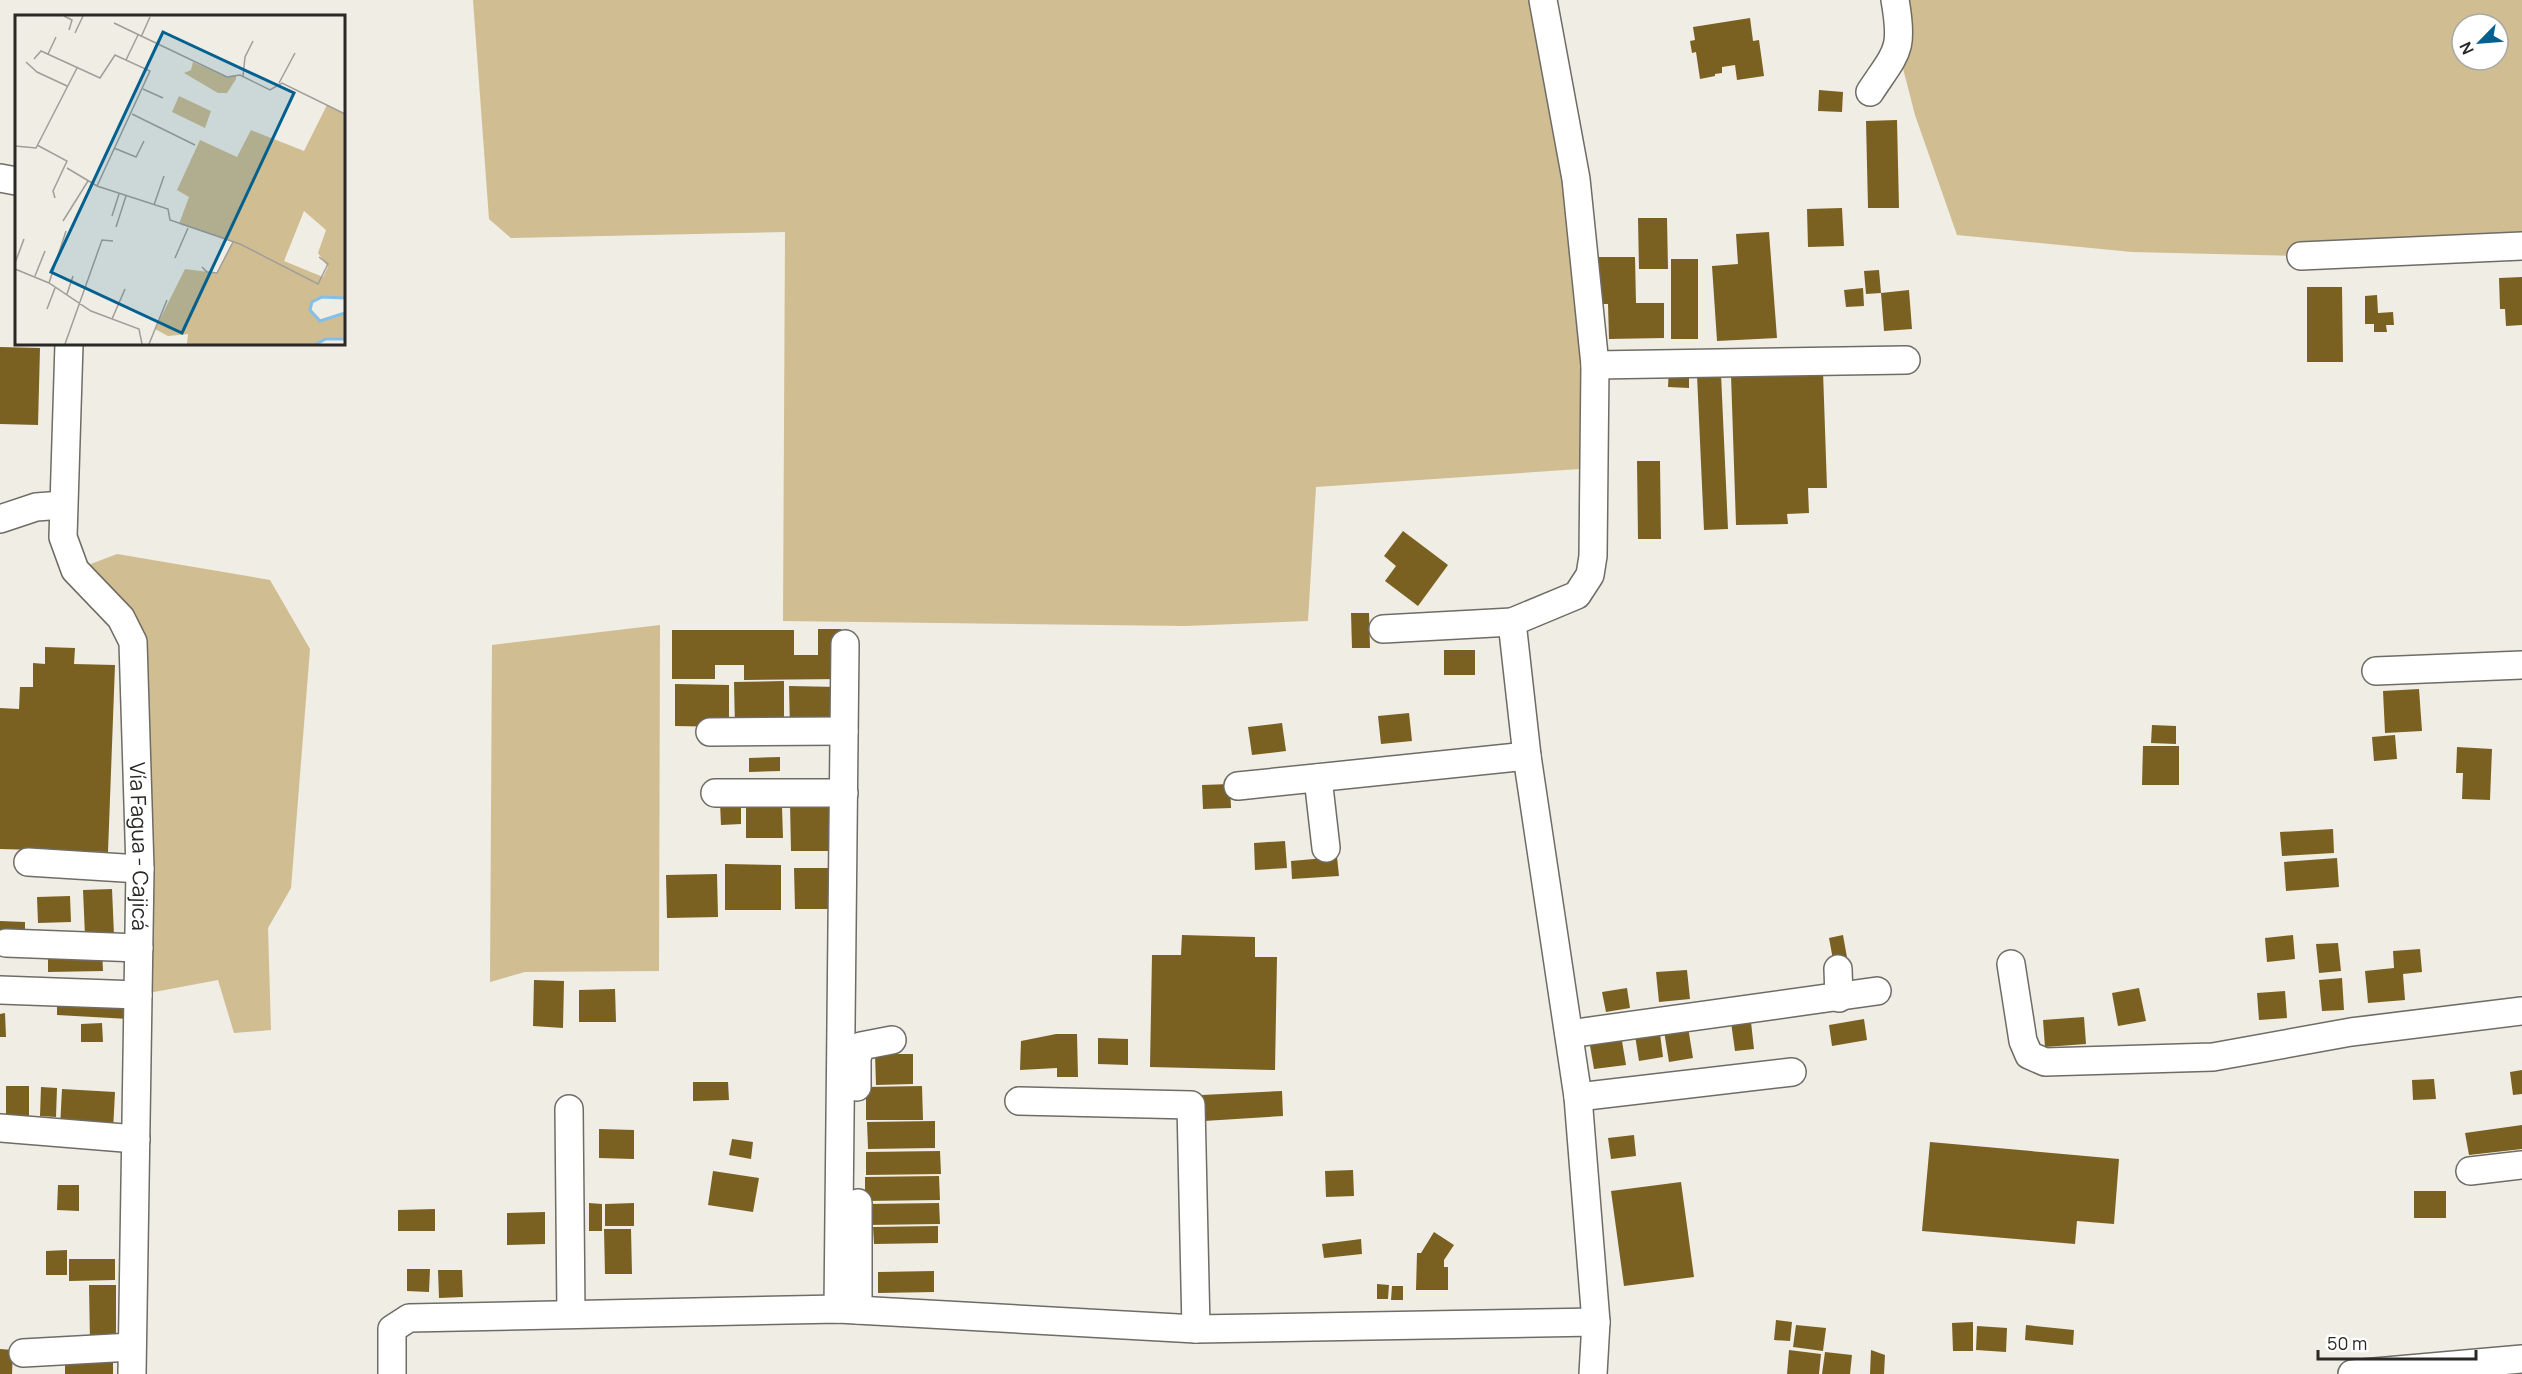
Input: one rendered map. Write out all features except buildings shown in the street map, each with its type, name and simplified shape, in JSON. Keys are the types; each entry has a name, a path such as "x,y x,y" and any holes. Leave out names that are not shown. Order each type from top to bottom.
{"street":[{"path":"1383,629 1512,622 1577,595 1590,575 1595,365 1576,179 1543,0"},
{"path":"1870,93 1898,50 1900,30 1895,0"},
{"path":"0,178 15,181"},
{"path":"2301,256 2522,246"},
{"name":"Vía Fagua - Cajicá","path":"69,345 63,537 75,570 121,618 133,642 140,869 132,1374"},
{"path":"1595,365 1906,360"},
{"path":"0,519 36,507 63,505"},
{"path":"1512,622 1527,756 1578,1097 1596,1322 1593,1374"},
{"path":"845,644 848,1309"},
{"path":"2376,671 2522,665"},
{"path":"710,732 844,731"},
{"path":"1238,786 1272,772 1318,778 1527,756"},
{"path":"1318,778 1326,848"},
{"path":"715,793 844,793"},
{"path":"28,862 140,869"},
{"path":"6,943 139,948"},
{"path":"2012,964 2023,1041 2030,1055 2045,1062 2213,1058 2351,1032 2522,1011"},
{"path":"1838,969 1839,998"},
{"path":"0,990 138,995"},
{"path":"1569,1034 1878,991"},
{"path":"848,1309 857,1058 861,1047 866,1044 892,1040"},
{"path":"1578,1097 1792,1072"},
{"path":"1018,1101 1191,1106 1196,1329"},
{"path":"569,1109 571,1314"},
{"path":"0,1128 136,1139"},
{"path":"2470,1172 2522,1165"},
{"path":"392,1374 392,1329 409,1318 848,1309 1196,1329 1596,1322"},
{"path":"23,1353 132,1347"},
{"path":"2352,1374 2522,1359"}],"shaded area":[{"path":"473,0 1543,0 1576,179 1594,468 1316,487 1308,621 1185,626 783,621 785,232 511,238 489,219"},
{"path":"1895,0 2522,0 2522,246 2301,256 2132,252 1957,235 1915,115 1898,49"},
{"path":"117,554 270,580 310,649 291,888 268,928 271,1030 234,1033 218,980 138,995 133,642 75,570"},
{"path":"660,625 659,971 525,972 490,982 492,645"}]}
